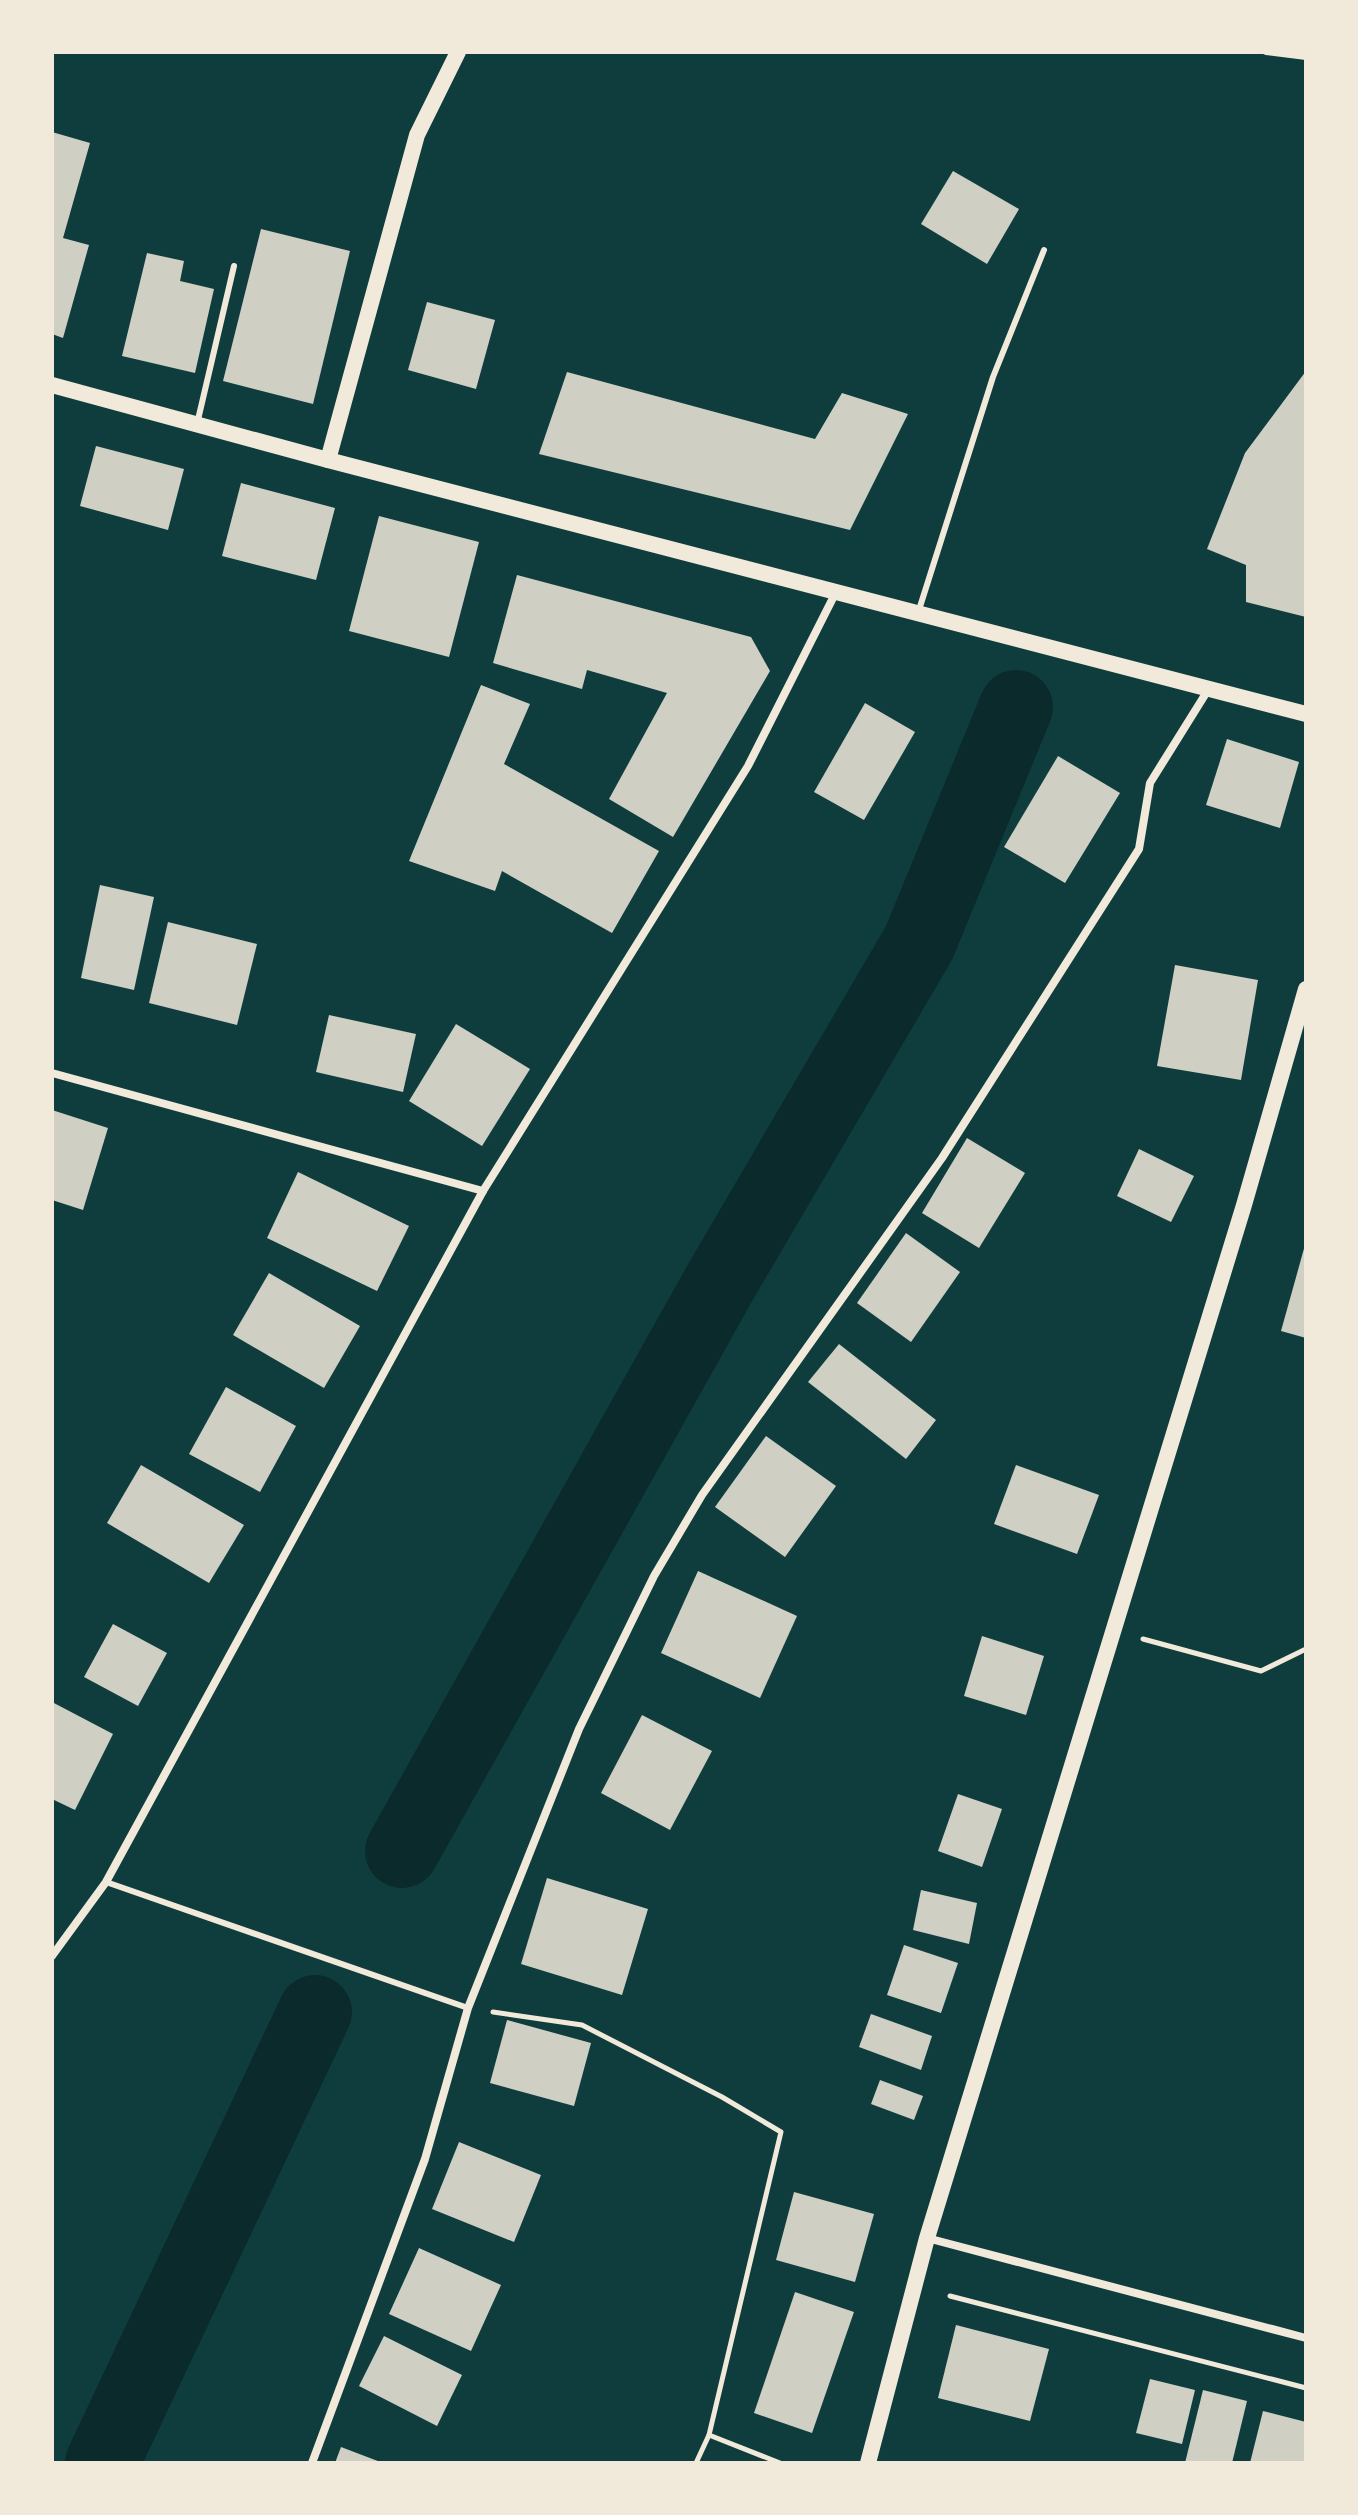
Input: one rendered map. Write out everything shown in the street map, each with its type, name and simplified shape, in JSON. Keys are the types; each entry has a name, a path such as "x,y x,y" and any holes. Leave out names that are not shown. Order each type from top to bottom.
{"main road":[{"path":"328,460 417,135 458,52"},
{"path":"52,385 328,460 1306,714"},
{"path":"868,2463 927,2238 1239,1220 1306,989"}],"street":[{"path":"52,1956 106,1882 483,1191 748,766 836,591"},
{"path":"312,2463 425,2159 468,2008 579,1729 654,1576 702,1495 942,1158 1139,849 1150,783 1208,690"},
{"path":"52,1073 483,1191"},
{"path":"927,2238 1306,2338"}],"lane":[{"path":"1266,52 1306,57"},
{"path":"918,613 993,377 1044,250"},
{"path":"197,424 234,266"},
{"path":"106,1882 468,2008"}],"path":[{"path":"1143,1639 1261,1671 1306,1649"},
{"path":"468,2008 582,2025 722,2097 781,2132 709,2435 696,2463"},
{"path":"950,2296 1306,2388"},
{"path":"709,2435 780,2463"}],"building":[{"path":"52,132 90,143 63,238 89,245 63,338 52,334"},
{"path":"953,171 1019,209 987,264 921,224"},
{"path":"261,229 350,251 313,404 223,381"},
{"path":"147,253 184,261 180,281 214,289 195,373 122,356"},
{"path":"427,302 495,320 476,389 408,370"},
{"path":"1306,371 1306,617 1246,602 1246,565 1207,549 1245,453"},
{"path":"567,372 815,439 842,393 908,414 850,530 539,454"},
{"path":"96,446 184,469 168,530 80,506"},
{"path":"241,483 335,508 316,580 222,556"},
{"path":"379,516 479,542 449,657 349,631"},
{"path":"517,575 751,637 770,671 673,837 609,799 667,693 587,670 582,689 493,663"},
{"path":"481,685 530,704 504,764 659,851 612,933 502,871 495,891 409,861"},
{"path":"865,703 915,732 864,820 814,792"},
{"path":"1227,739 1299,762 1280,828 1206,805"},
{"path":"1058,756 1120,793 1065,883 1004,847"},
{"path":"100,885 154,897 134,990 81,978"},
{"path":"168,922 257,944 237,1025 149,1003"},
{"path":"1175,965 1258,980 1241,1080 1157,1066"},
{"path":"329,1015 416,1034 403,1092 316,1072"},
{"path":"456,1024 530,1069 482,1146 409,1101"},
{"path":"52,1110 108,1128 83,1210 52,1200"},
{"path":"967,1138 1025,1173 979,1248 922,1213"},
{"path":"1139,1149 1194,1176 1171,1222 1117,1196"},
{"path":"298,1172 409,1226 377,1291 267,1238"},
{"path":"906,1233 960,1272 911,1342 857,1303"},
{"path":"1306,1245 1306,1338 1281,1331"},
{"path":"269,1273 360,1326 324,1388 233,1335"},
{"path":"839,1344 936,1420 906,1459 808,1382"},
{"path":"226,1387 296,1426 260,1492 189,1454"},
{"path":"766,1436 836,1486 785,1557 715,1507"},
{"path":"141,1465 244,1525 209,1583 107,1523"},
{"path":"1016,1465 1099,1495 1077,1554 994,1524"},
{"path":"698,1571 797,1616 760,1698 661,1653"},
{"path":"113,1624 167,1653 138,1706 84,1677"},
{"path":"982,1636 1044,1656 1026,1715 964,1696"},
{"path":"52,1702 113,1734 75,1810 52,1799"},
{"path":"642,1715 712,1751 670,1830 601,1793"},
{"path":"958,1794 1002,1809 982,1867 938,1851"},
{"path":"547,1878 648,1909 622,1995 521,1964"},
{"path":"921,1890 977,1903 969,1944 913,1930"},
{"path":"904,1945 958,1963 941,2013 887,1995"},
{"path":"871,2014 932,2036 921,2070 859,2047"},
{"path":"507,2020 591,2043 574,2106 490,2083"},
{"path":"880,2080 923,2096 914,2120 871,2104"},
{"path":"459,2142 541,2175 514,2242 432,2209"},
{"path":"794,2192 874,2214 855,2282 776,2260"},
{"path":"419,2248 501,2285 471,2351 389,2314"},
{"path":"795,2292 854,2312 812,2433 754,2413"},
{"path":"956,2325 1049,2349 1030,2421 938,2398"},
{"path":"384,2336 462,2375 437,2426 359,2386"},
{"path":"1150,2379 1195,2390 1182,2444 1136,2433"},
{"path":"1203,2390 1247,2401 1232,2463 1185,2463"},
{"path":"1263,2411 1306,2422 1306,2463 1250,2463"},
{"path":"341,2447 383,2463 335,2463"}],"waterway":[{"path":"402,1851 721,1281 919,943 1016,707"},
{"path":"102,2463 315,2012"}]}
